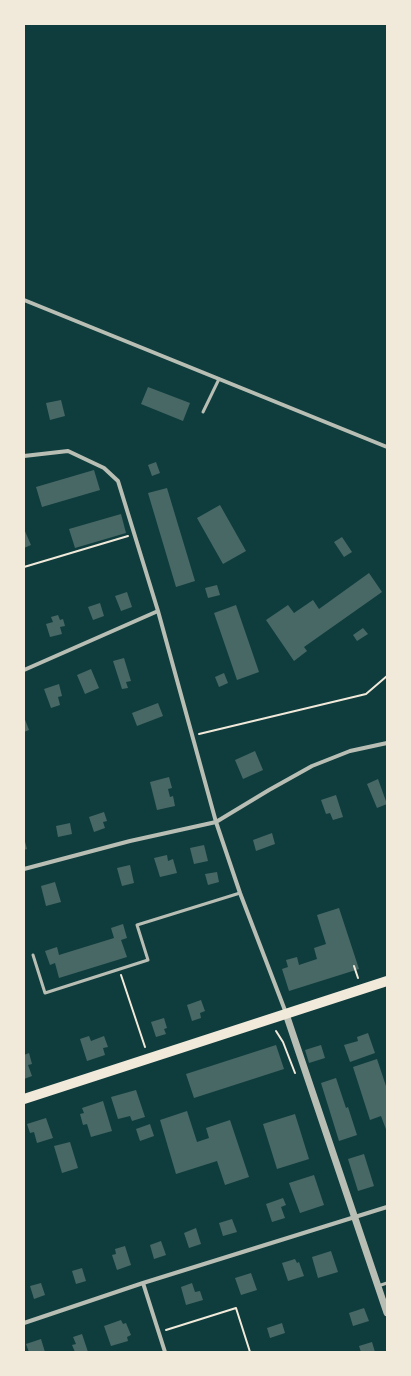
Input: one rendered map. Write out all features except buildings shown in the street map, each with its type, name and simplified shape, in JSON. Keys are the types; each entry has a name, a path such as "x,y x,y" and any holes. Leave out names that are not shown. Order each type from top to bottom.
{"main road":[{"path":"24,1099 387,981"}],"street":[{"path":"24,300 387,447"},
{"path":"24,456 68,450 104,468 118,481 158,610 216,822 240,893 294,1032 387,1313"},
{"path":"24,670 158,610"},
{"path":"24,869 130,841 216,822 312,766 350,751 387,743"},
{"path":"24,1323 143,1283 387,1207"},
{"path":"143,1283 165,1352"}],"lane":[{"path":"203,412 219,379"},
{"path":"33,956 45,993 148,960 137,925 240,893"},
{"path":"378,1286 387,1283"}],"path":[{"path":"24,567 134,534"},
{"path":"192,735 366,694 387,676"},
{"path":"354,966 358,978"},
{"path":"119,970 145,1047"},
{"path":"159,1332 236,1308 250,1352"}]}
